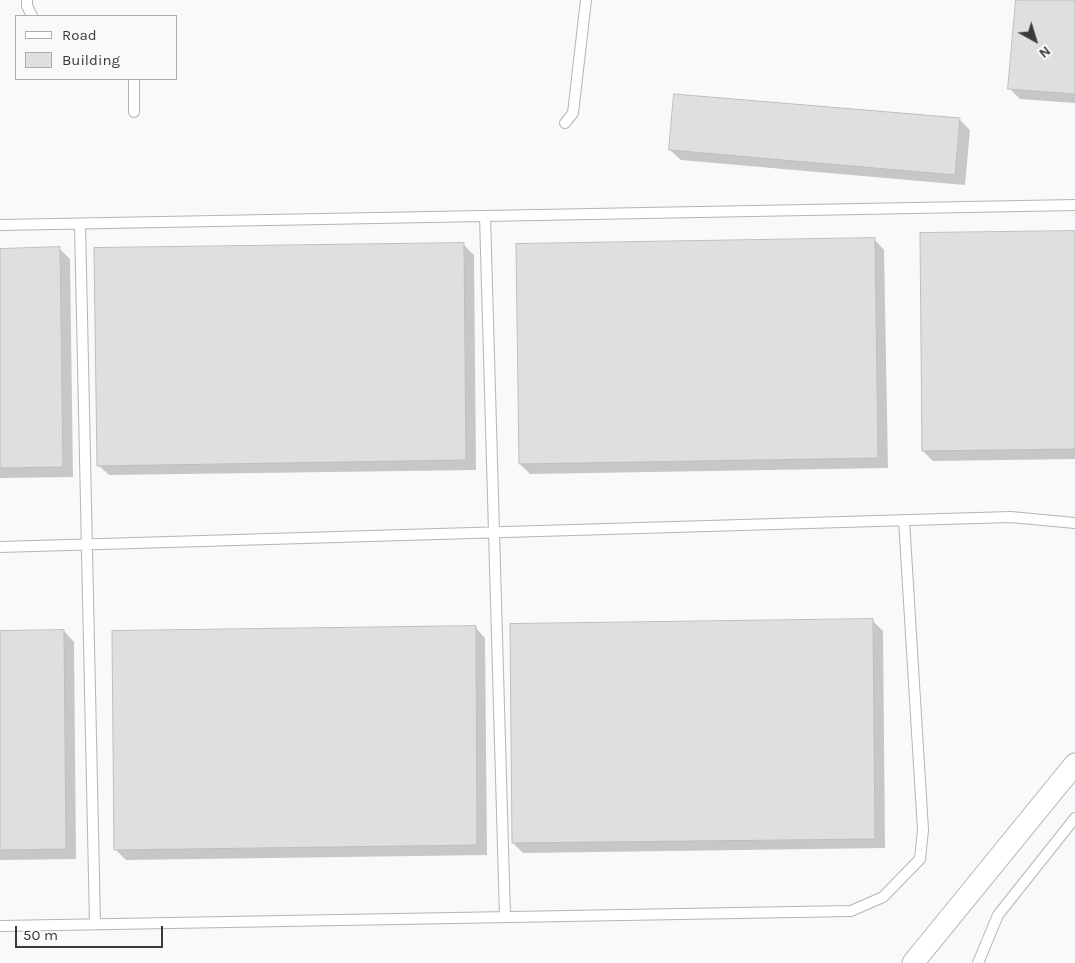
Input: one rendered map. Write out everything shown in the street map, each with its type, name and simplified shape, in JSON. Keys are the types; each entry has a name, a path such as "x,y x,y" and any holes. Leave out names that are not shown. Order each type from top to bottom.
{"street":[{"path":"913,963 1075,764"}],"lane":[{"path":"27,0 27,6 32,15"},
{"path":"565,123 572,113 586,0"},
{"path":"134,80 134,112"},
{"path":"0,225 1075,205"},
{"path":"485,216 505,917"},
{"path":"80,224 95,924"},
{"path":"0,547 1011,517 1075,523"},
{"path":"0,926 851,910 883,898 920,860 923,830 904,520"},
{"path":"978,963 998,915 1075,818"}],"building":[{"path":"1016,0 1075,0 1075,94 1008,89"},
{"path":"674,94 960,118 955,175 669,150"},
{"path":"1075,231 1075,449 922,451 920,233"},
{"path":"875,238 878,458 519,464 516,244"},
{"path":"464,243 466,460 97,466 94,248"},
{"path":"60,247 63,467 0,468 0,249"},
{"path":"873,619 875,839 512,843 510,624"},
{"path":"476,626 477,845 114,850 112,631"},
{"path":"64,630 66,849 0,850 0,631"}]}
